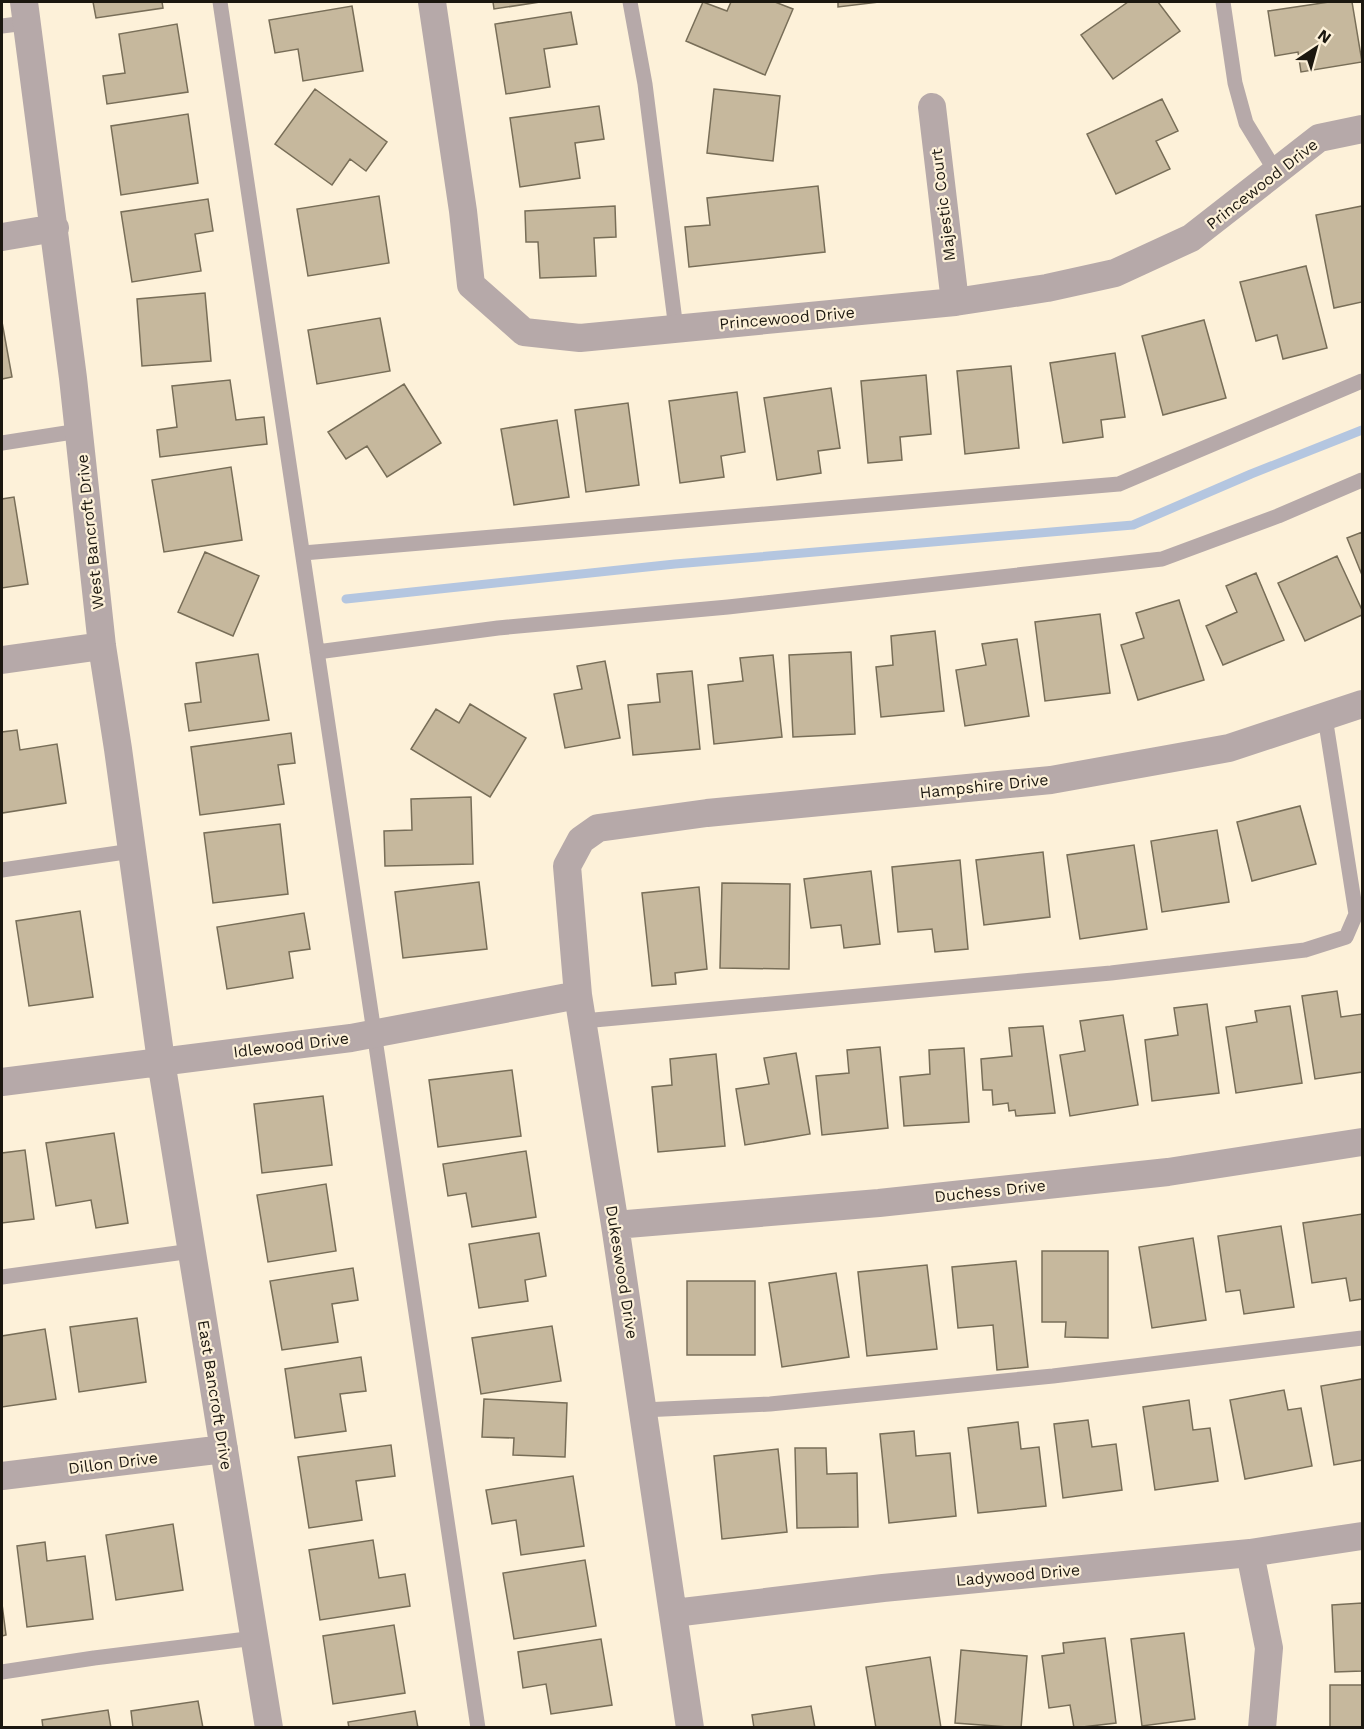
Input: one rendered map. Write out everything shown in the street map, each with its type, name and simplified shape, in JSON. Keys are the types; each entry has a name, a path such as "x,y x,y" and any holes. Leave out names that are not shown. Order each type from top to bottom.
{"street":[{"name":"Princewood Drive","path":"432,2 463,211 471,285 524,332 580,338 955,302 1047,288 1115,273 1191,238 1318,138 1362,129"},
{"name":"West Bancroft Drive","path":"17,17 54,228 102,646 161,1062"},
{"name":"Majestic Court","path":"932,107 955,302"},
{"path":"2,237 54,228"},
{"path":"2,660 102,646"},
{"name":"Hampshire Drive","path":"598,828 707,813 1050,780 1229,748 1362,704"},
{"name":"Dukeswood Drive","path":"598,828 581,840 567,866 580,1008 615,1225 690,1728"},
{"name":"Idlewood Drive","path":"2,1082 580,1008"},
{"name":"East Bancroft Drive","path":"161,1062 269,1728"},
{"name":"Duchess Drive","path":"615,1225 879,1203 1156,1173 1362,1142"},
{"name":"Dillon Drive","path":"2,1476 224,1449"},
{"name":"Ladywood Drive","path":"674,1613 884,1588 1250,1553 1362,1536"},
{"path":"1250,1553 1269,1648 1262,1728"}],"lane":[{"path":"220,2 478,1728"},
{"path":"630,2 645,84 676,329"},
{"path":"1223,2 1235,83 1246,123 1276,171"},
{"path":"303,554 1119,484 1362,381"},
{"path":"2,443 79,431"},
{"path":"317,652 498,628 728,607 1162,559 1278,516 1362,480"},
{"path":"580,1008 1111,973 1305,950 1346,937 1356,914 1325,717"},
{"path":"2,870 132,851"},
{"path":"2,1277 192,1251"},
{"path":"643,1410 770,1404 1018,1379 1362,1338"},
{"path":"2,1672 255,1638"}],"building":[{"path":"93,2 162,2 163,8 96,18"},
{"path":"493,2 540,2 494,9"},
{"path":"703,2 727,11 731,2 775,2 793,9 765,75 686,41"},
{"path":"838,2 879,2 838,7"},
{"path":"1128,2 1158,2 1180,31 1113,79 1081,35"},
{"path":"1329,2 1352,2 1362,62 1301,72 1298,52 1275,56 1268,11"},
{"path":"352,6 363,71 303,81 298,49 275,53 269,20"},
{"path":"571,12 577,44 544,49 550,87 506,94 495,24"},
{"path":"177,24 188,92 107,104 103,76 125,73 119,34"},
{"path":"315,89 387,142 366,171 350,159 332,185 275,144"},
{"path":"714,89 780,96 773,161 707,153"},
{"path":"1162,99 1178,131 1156,141 1170,169 1116,194 1087,134"},
{"path":"599,106 604,139 575,143 580,178 520,187 510,118"},
{"path":"188,114 198,183 121,195 111,126"},
{"path":"818,186 825,252 689,267 685,227 710,225 707,198"},
{"path":"379,196 389,263 308,276 297,209"},
{"path":"208,199 213,231 195,234 201,271 132,282 121,212"},
{"path":"615,206 616,237 594,238 596,276 540,278 538,242 526,242 525,211"},
{"path":"1362,206 1362,302 1334,308 1316,215"},
{"path":"1306,266 1327,348 1283,359 1277,335 1256,341 1240,282"},
{"path":"205,293 211,361 142,366 137,299"},
{"path":"380,318 390,371 317,384 308,330"},
{"path":"1204,320 1226,398 1163,415 1142,336"},
{"path":"2,322 12,377 2,379"},
{"path":"1115,353 1125,417 1101,420 1103,437 1063,443 1050,363"},
{"path":"1011,366 1019,448 965,454 957,371"},
{"path":"926,375 931,434 900,437 902,460 868,463 861,381"},
{"path":"230,380 236,420 264,417 267,444 160,457 157,430 177,427 172,386"},
{"path":"404,384 441,443 387,477 367,446 346,459 328,432"},
{"path":"831,388 840,448 818,451 821,473 777,480 764,398"},
{"path":"737,392 745,452 721,456 724,477 680,483 669,401"},
{"path":"628,403 639,485 586,492 575,410"},
{"path":"557,420 569,497 514,505 501,429"},
{"path":"231,467 242,540 164,552 152,480"},
{"path":"14,497 28,584 2,588 2,499"},
{"path":"1362,532 1362,575 1347,538"},
{"path":"205,552 259,576 233,636 178,612"},
{"path":"1337,556 1362,610 1362,615 1305,641 1278,583"},
{"path":"1256,573 1284,640 1223,665 1206,626 1237,612 1226,586"},
{"path":"1179,600 1204,680 1138,700 1121,645 1144,638 1136,613"},
{"path":"1100,614 1110,693 1045,701 1035,622"},
{"path":"935,631 944,711 881,717 876,667 893,665 891,636"},
{"path":"1017,639 1029,716 965,726 956,670 986,665 982,644"},
{"path":"851,652 855,734 793,737 789,655"},
{"path":"258,654 269,720 189,731 185,704 201,702 196,663"},
{"path":"773,655 782,737 714,744 708,685 743,681 740,658"},
{"path":"605,661 620,738 565,748 554,694 582,689 577,666"},
{"path":"692,671 700,749 633,755 628,705 660,702 657,674"},
{"path":"470,704 526,738 490,797 411,749 436,709 459,723"},
{"path":"17,730 20,750 57,744 66,803 2,813 2,732"},
{"path":"291,733 295,763 278,765 284,804 200,815 191,747"},
{"path":"471,797 473,864 385,866 384,831 412,830 411,799"},
{"path":"1300,806 1316,864 1252,881 1237,822"},
{"path":"280,824 288,894 213,903 204,833"},
{"path":"1217,830 1229,902 1162,912 1151,841"},
{"path":"1134,845 1147,929 1080,939 1067,855"},
{"path":"1043,852 1050,917 984,925 976,860"},
{"path":"960,860 968,949 935,952 932,929 898,932 892,867"},
{"path":"871,871 880,944 844,948 841,925 811,928 804,879"},
{"path":"479,882 487,949 403,958 395,892"},
{"path":"722,883 790,884 789,969 720,968"},
{"path":"699,887 707,969 675,973 676,984 652,986 642,893"},
{"path":"80,911 93,997 29,1006 16,921"},
{"path":"304,913 310,949 289,952 293,978 227,989 217,927"},
{"path":"1337,991 1341,1017 1362,1014 1362,1072 1315,1079 1302,996"},
{"path":"1207,1004 1219,1093 1152,1101 1145,1040 1178,1035 1174,1008"},
{"path":"1290,1006 1302,1083 1236,1093 1226,1027 1257,1022 1255,1011"},
{"path":"1123,1015 1138,1105 1070,1116 1060,1055 1085,1051 1080,1021"},
{"path":"1043,1026 1055,1113 1016,1116 1015,1110 1009,1111 1008,1103 993,1105 992,1090 983,1090 981,1059 1012,1056 1009,1028"},
{"path":"880,1047 888,1128 822,1135 816,1076 849,1073 847,1050"},
{"path":"964,1048 969,1122 904,1126 900,1077 930,1074 929,1050"},
{"path":"796,1053 810,1134 745,1145 736,1089 769,1084 764,1058"},
{"path":"716,1054 725,1146 658,1152 652,1087 672,1085 670,1059"},
{"path":"512,1070 521,1136 438,1147 429,1080"},
{"path":"323,1096 332,1165 262,1173 254,1104"},
{"path":"114,1133 128,1223 96,1228 91,1200 56,1206 46,1143"},
{"path":"25,1150 34,1219 2,1223 2,1153"},
{"path":"526,1151 536,1217 472,1227 466,1193 448,1196 443,1164"},
{"path":"326,1184 336,1251 268,1262 257,1195"},
{"path":"1362,1214 1362,1299 1350,1301 1346,1278 1312,1283 1303,1223"},
{"path":"1281,1226 1294,1307 1244,1314 1240,1290 1226,1292 1218,1236"},
{"path":"539,1233 546,1276 525,1280 528,1301 479,1308 469,1244"},
{"path":"1193,1238 1206,1320 1152,1328 1139,1247"},
{"path":"1042,1251 1108,1251 1108,1338 1065,1337 1066,1322 1042,1322"},
{"path":"1016,1261 1028,1367 997,1370 993,1325 958,1328 952,1267"},
{"path":"927,1265 937,1349 867,1356 858,1272"},
{"path":"353,1268 358,1300 332,1304 338,1342 282,1350 270,1281"},
{"path":"836,1273 849,1357 782,1367 769,1283"},
{"path":"687,1281 755,1281 755,1355 687,1355"},
{"path":"137,1318 146,1382 79,1392 70,1327"},
{"path":"552,1326 561,1381 481,1394 472,1338"},
{"path":"45,1329 56,1399 2,1407 2,1336"},
{"path":"361,1357 366,1391 340,1394 346,1431 295,1438 285,1369"},
{"path":"1362,1379 1362,1460 1334,1465 1321,1386"},
{"path":"1284,1390 1288,1410 1301,1408 1312,1466 1245,1479 1230,1400"},
{"path":"484,1399 567,1403 565,1457 513,1455 514,1438 482,1437"},
{"path":"1189,1400 1193,1430 1210,1428 1218,1481 1155,1490 1143,1407"},
{"path":"1088,1420 1092,1447 1116,1444 1122,1490 1063,1498 1054,1424"},
{"path":"1018,1422 1021,1449 1039,1447 1046,1506 978,1513 968,1428"},
{"path":"914,1431 916,1456 950,1453 956,1516 889,1523 880,1434"},
{"path":"391,1445 395,1476 356,1481 362,1520 309,1528 298,1457"},
{"path":"795,1448 826,1448 827,1474 857,1473 858,1527 797,1528"},
{"path":"778,1449 787,1532 722,1539 714,1456"},
{"path":"573,1476 584,1546 521,1555 516,1520 492,1524 486,1490"},
{"path":"173,1524 183,1590 116,1600 106,1535"},
{"path":"373,1540 379,1578 405,1574 410,1606 320,1620 309,1550"},
{"path":"45,1542 47,1561 85,1556 93,1619 27,1627 17,1546"},
{"path":"585,1560 596,1626 514,1639 503,1573"},
{"path":"1362,1603 1362,1671 1335,1672 1332,1605"},
{"path":"2,1604 6,1635 2,1636"},
{"path":"394,1625 405,1693 333,1704 323,1636"},
{"path":"1184,1633 1195,1719 1142,1726 1131,1639"},
{"path":"1105,1638 1116,1723 1074,1728 1070,1705 1049,1708 1042,1656 1064,1653 1063,1643"},
{"path":"601,1639 612,1705 551,1714 546,1684 523,1688 518,1652"},
{"path":"961,1650 1027,1656 1021,1728 955,1723"},
{"path":"930,1657 941,1728 876,1728 866,1667"},
{"path":"1330,1685 1362,1685 1362,1728 1330,1728"},
{"path":"198,1701 203,1728 133,1728 131,1711"},
{"path":"811,1706 815,1728 754,1728 752,1715"},
{"path":"108,1710 111,1728 43,1728 42,1720"},
{"path":"415,1711 418,1728 349,1728 348,1722"}],"waterway":[{"path":"346,599 675,564 1133,525 1251,474 1362,430"}]}
